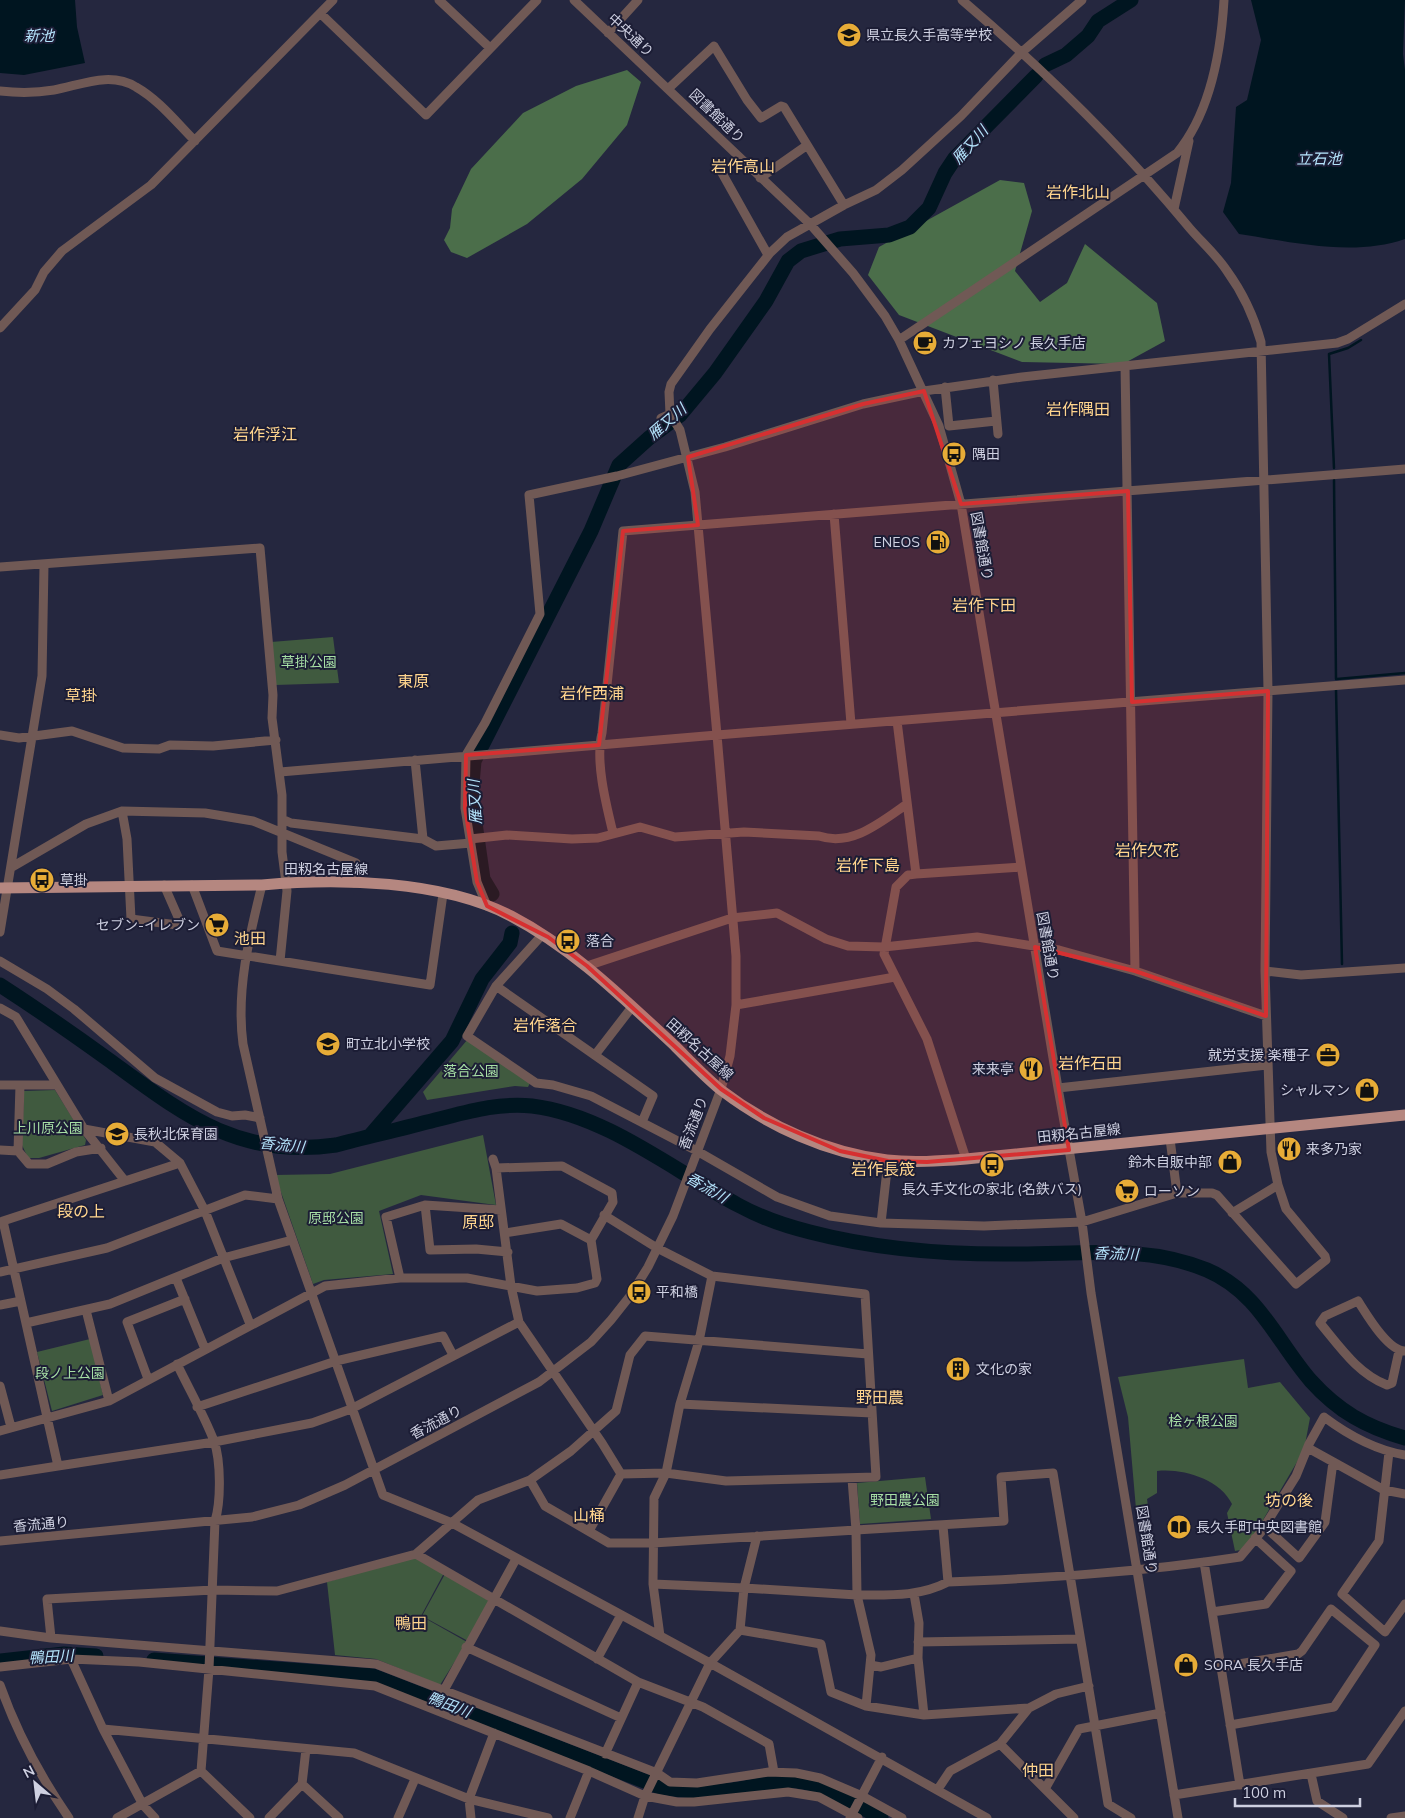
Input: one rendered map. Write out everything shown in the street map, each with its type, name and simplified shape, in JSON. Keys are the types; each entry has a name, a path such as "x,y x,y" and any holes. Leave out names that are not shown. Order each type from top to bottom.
{"main road":[{"name":"田籾名古屋線","path":"4,888 354,883 406,886 487,906 542,934 587,966 721,1089 785,1130 840,1150 888,1161 927,1162 966,1159 1405,1117"}],"street":[{"path":"0,328 35,290 44,272 62,251 151,185 333,0"},
{"path":"440,0 490,48"},
{"path":"320,13 426,115 537,0"},
{"name":"中央通り","path":"574,0 647,69"},
{"path":"608,33 638,0"},
{"path":"542,934 496,986 467,1036 536,1084 553,1085 591,1096 777,1197 830,1216 881,1223 984,1226 1082,1222 1177,1194 1217,1195 1293,1281 1299,1284 1326,1258 1286,1209 1278,1185 1272,1152 1267,1065 1265,971 1268,691 1262,351 1255,322 1242,294 1226,270 1146,175 1022,52 962,0"},
{"path":"722,173 768,255 787,237 844,205 876,190 902,170 961,116 1022,52 1082,0"},
{"path":"1174,209 1190,136 1210,83 1222,26 1224,0"},
{"path":"669,88 714,46 747,100 761,118 781,106 784,107 806,146 844,205"},
{"name":"図書館通り","path":"647,69 810,224 834,250 869,294 899,340 924,391 948,454 961,504 997,714 1021,867 1082,1222 1178,1818"},
{"path":"0,91 32,92 54,90 104,79 128,82 152,98 195,141"},
{"path":"899,340 1056,233 1146,175 1177,153 1190,136"},
{"path":"760,178 806,146"},
{"name":"香流通り","path":"0,1541 252,1517 299,1505 373,1471 539,1382 591,1342 630,1296 658,1248 682,1193 721,1089 730,1056 736,1006 736,956 698,525 688,457 676,425 667,416 668,392 671,384 710,329 768,255"},
{"path":"487,906 477,882 464,792 466,755 485,723 540,614 529,495 614,477 688,457 863,404 945,387 993,380 1337,343 1348,339 1405,304"},
{"path":"1125,366 1135,971"},
{"path":"993,380 998,434"},
{"path":"945,387 949,426 996,421"},
{"path":"613,833 607,806 599,745 602,733 623,531 1128,492 1405,468"},
{"path":"834,514 851,724"},
{"path":"0,568 260,548 273,695 272,718 280,772 282,833 287,891 280,962"},
{"path":"0,932 4,888 12,867 42,676 44,565"},
{"path":"280,772 466,755 1405,680"},
{"path":"897,721 916,874"},
{"path":"0,735 31,738 72,731 124,748 158,749 170,745 213,746 276,740"},
{"path":"415,760 423,839"},
{"path":"282,819 291,823 423,839 436,846 484,836 598,838 640,827 675,837 744,832 819,836 830,840 864,834 907,804"},
{"path":"12,867 86,824 122,810 205,813 253,821 356,862 354,883"},
{"path":"122,810 127,839 128,886 132,918 177,925 178,917 164,885"},
{"path":"966,1159 927,1039 884,954 884,947 896,887 908,876 1021,867"},
{"path":"192,885 218,951 430,985 443,894"},
{"path":"262,885 246,957 240,1019 278,1199 383,1495 452,1523 882,1757 987,1818"},
{"path":"587,966 732,918 777,913 838,944 866,948 978,936 1059,950 1135,971 1266,1016"},
{"path":"0,961 47,989 74,1009 155,1078 217,1112 232,1116 245,1115 261,1122"},
{"path":"1265,971 1301,975 1405,968"},
{"path":"736,1006 895,977"},
{"path":"496,986 653,1096 642,1122"},
{"path":"595,1055 632,1007"},
{"path":"0,1008 16,1017 84,1129 125,1180"},
{"path":"1058,1088 1267,1065"},
{"path":"0,1085 56,1084"},
{"path":"20,1085 18,1151 29,1164 47,1164 76,1152 101,1148"},
{"path":"84,1129 155,1142 180,1163 205,1210 250,1324"},
{"path":"1170,1139 1177,1194"},
{"path":"0,1150 18,1151"},
{"path":"493,1159 496,1168 508,1252 511,1286 519,1322 621,1474"},
{"path":"881,1223 888,1161"},
{"path":"58,1466 21,1301 1,1222 180,1163"},
{"path":"0,1431 109,1400 325,1286 400,1278 467,1278 537,1291 577,1288 595,1283 597,1279 591,1240 613,1202 612,1193 562,1166 496,1168"},
{"path":"1232,1213 1278,1185"},
{"path":"0,1272 107,1248 245,1195 278,1199"},
{"path":"400,1278 386,1217 425,1205 501,1210"},
{"path":"425,1205 430,1250 476,1249 508,1252"},
{"path":"604,1215 658,1248 712,1276 864,1294 876,1477 726,1481 666,1473 621,1474"},
{"path":"505,1233 561,1224 591,1240"},
{"path":"26,1323 110,1304 224,1258 292,1240"},
{"path":"660,1636 653,1584 654,1498 666,1473 680,1404 698,1341 712,1276"},
{"path":"176,1278 205,1349"},
{"path":"148,1379 127,1322 185,1298"},
{"path":"0,1305 21,1301"},
{"path":"1358,1302 1388,1343 1402,1351 1392,1383 1387,1385 1372,1379 1354,1363 1320,1323 1325,1316 1358,1302"},
{"path":"86,1310 109,1400"},
{"path":"0,1475 214,1442 312,1423 351,1409 519,1322"},
{"path":"197,1407 336,1361 442,1336 453,1355"},
{"path":"51,1638 47,1598 213,1590 277,1591 416,1554 478,1500 530,1480 571,1451 616,1411 630,1355 644,1336 868,1354"},
{"path":"177,1364 214,1442 219,1509 215,1521 209,1669 201,1771 250,1818"},
{"path":"0,1386 11,1428"},
{"path":"680,1404 872,1413"},
{"path":"653,1584 857,1596 914,1594 948,1582 1070,1577 1138,1571 1240,1556 1264,1526 1296,1476 1324,1417 1344,1433 1389,1452 1405,1455"},
{"path":"1308,1448 1384,1490 1405,1494"},
{"path":"1389,1452 1379,1541 1342,1594 1385,1632 1405,1604"},
{"path":"1264,1526 1300,1558 1325,1522 1333,1462"},
{"path":"589,1531 621,1474"},
{"path":"530,1480 545,1506 609,1543 653,1543 1004,1521 1001,1477 1053,1474 1108,1804 1131,1818"},
{"path":"852,1478 856,1530 857,1596 871,1655 866,1706"},
{"path":"943,1526 948,1582"},
{"path":"638,1818 645,1796 710,1663 740,1630 744,1588 758,1536"},
{"path":"1212,1612 1266,1604 1291,1571 1255,1538"},
{"path":"416,1554 638,1682 703,1707 769,1744 774,1772"},
{"path":"443,1692 516,1559"},
{"path":"1204,1562 1240,1785"},
{"path":"914,1594 919,1623 918,1658 924,1715"},
{"path":"1221,1667 1302,1652 1331,1609 1375,1646 1334,1707 1230,1724"},
{"path":"597,1659 621,1615"},
{"path":"0,1630 51,1638 376,1664 443,1692 657,1773 670,1782 697,1783 774,1772 820,1778 902,1818"},
{"path":"740,1630 821,1644 831,1692 866,1706 924,1715 1029,1708 1056,1694 1089,1686"},
{"path":"918,1642 1080,1638"},
{"path":"466,1648 621,1718"},
{"path":"0,1667 71,1658 139,1662 375,1686 589,1771 645,1796 677,1802 704,1802 775,1792 788,1792 819,1797 853,1816 882,1757"},
{"path":"71,1658 103,1729 143,1806 155,1818"},
{"path":"870,1665 881,1667 918,1658"},
{"path":"605,1754 638,1682"},
{"path":"0,1685 12,1718 29,1754 45,1783 69,1818"},
{"path":"938,1789 950,1771 1000,1744 1029,1708"},
{"path":"1174,1795 1368,1764 1405,1711"},
{"path":"1045,1789 1079,1729 1160,1713"},
{"path":"103,1729 354,1753 469,1799 548,1818"},
{"path":"471,1818 469,1799 494,1733"},
{"path":"1000,1744 1074,1818"},
{"path":"269,1818 302,1784 306,1749"},
{"path":"117,1818 143,1806 201,1771"},
{"path":"570,1818 589,1771"},
{"path":"1311,1774 1317,1801 1343,1818"},
{"path":"398,1818 415,1778"},
{"path":"302,1784 339,1818"},
{"path":"1391,1818 1405,1816"}],"highlighted area":[{"path":"924,391 961,504 1128,491 1132,702 1268,691 1266,1016 1135,971 1035,947 1069,1150 927,1162 888,1161 840,1151 764,1118 721,1089 587,966 548,937 487,906 477,882 465,808 466,755 599,745 623,531 698,525 688,457 863,404"}],"green space":[{"path":"627,70 641,82 627,125 582,179 527,224 467,258 451,252 444,240 450,228 452,209 471,169 523,113 576,86"},
{"path":"1000,180 1024,183 1032,211 1015,271 1040,302 1067,283 1085,244 1157,303 1165,341 1123,364 1022,362 899,315 868,275 879,247"},
{"name":"草掛公園","path":"333,637 339,683 275,685 271,642"},
{"name":"落合公園","path":"468,1039 530,1083 528,1087 515,1086 427,1100 423,1092"},
{"name":"上川原公園","path":"55,1090 86,1140 85,1145 39,1158 28,1158 22,1145 24,1091"},
{"name":"原邸公園","path":"483,1135 496,1205 421,1195 379,1211 393,1274 324,1280 313,1284 275,1175 330,1174"},
{"name":"段ノ上公園","path":"90,1339 103,1395 52,1411 37,1352"},
{"name":"桧ヶ根公園","path":"1244,1359 1248,1388 1280,1382 1310,1418 1304,1450 1246,1549 1235,1551 1227,1513 1232,1504 1219,1488 1199,1477 1178,1471 1157,1471 1157,1493 1147,1499 1148,1506 1136,1509 1128,1417 1118,1377"},
{"name":"野田農公園","path":"925,1477 931,1519 860,1524 857,1483"},
{"path":"417,1556 444,1573 421,1616 467,1642 440,1685 376,1659 335,1655 327,1582"},
{"path":"445,1574 489,1601 468,1641 422,1616"}],"water":[{"name":"新池","path":"0,0 75,0 77,27 85,63 24,75 0,73"},
{"name":"立石池","path":"1251,0 1405,0 1403,54 1405,70 1405,239 1365,247 1301,244 1239,234 1223,212 1231,183 1236,107 1247,100 1261,40"}],"waterway":[{"name":"雁又川","path":"1045,65 1066,55 1088,36 1098,21 1131,0"},
{"name":"雁又川","path":"492,894 483,879 471,795 474,761 591,531 619,465 649,438 680,415 715,373 766,301 788,261 801,251 840,239 889,235 910,227 929,208 945,173 955,158 1036,76"},
{"path":"1334,468 1329,354 1348,348 1361,340"},
{"path":"1334,480 1336,679"},
{"path":"1337,679 1405,673"},
{"path":"1336,690 1342,964"},
{"name":"雁又川","path":"370,1136 452,1041 482,979 510,943 512,933"},
{"name":"香流川","path":"0,985 162,1098 188,1114 214,1128 241,1138 270,1145 301,1148 336,1145 492,1107 532,1106 559,1111 613,1132 746,1209 773,1221 810,1232 862,1243 915,1250 994,1254 1091,1252 1138,1254 1184,1262 1225,1279 1240,1291 1266,1319 1311,1381 1342,1409 1378,1429 1405,1438"},
{"name":"鴨田川","path":"0,1661 64,1654 96,1656"},
{"name":"鴨田川","path":"154,1660 373,1676 660,1787 714,1791 797,1781 830,1790 881,1818"}],"place":[{"name":"県立長久手高等学校","path":"849,35"},
{"name":"カフェヨシノ 長久手店","path":"925,343"},
{"name":"隅田","path":"954,454"},
{"name":"ENEOS","path":"938,542"},
{"name":"草掛","path":"42,880"},
{"name":"セブン-イレブン","path":"217,925"},
{"name":"落合","path":"568,941"},
{"name":"町立北小学校","path":"328,1044"},
{"name":"就労支援 楽種子","path":"1328,1055"},
{"name":"来来亭","path":"1031,1069"},
{"name":"シャルマン","path":"1367,1090"},
{"name":"長秋北保育園","path":"117,1134"},
{"name":"来多乃家","path":"1289,1149"},
{"name":"鈴木自販中部","path":"1230,1162"},
{"name":"長久手文化の家北 (名鉄バス)","path":"992,1165"},
{"name":"ローソン","path":"1127,1191"},
{"name":"平和橋","path":"639,1292"},
{"name":"文化の家","path":"958,1369"},
{"name":"長久手町中央図書館","path":"1179,1527"},
{"name":"SORA 長久手店","path":"1186,1665"}],"district":[{"name":"岩作高山","path":"743,166"},
{"name":"岩作北山","path":"1078,192"},
{"name":"岩作隅田","path":"1078,409"},
{"name":"岩作浮江","path":"265,434"},
{"name":"岩作下田","path":"984,605"},
{"name":"東原","path":"413,681"},
{"name":"岩作西浦","path":"592,693"},
{"name":"草掛","path":"81,695"},
{"name":"岩作欠花","path":"1147,850"},
{"name":"岩作下島","path":"868,865"},
{"name":"池田","path":"250,938"},
{"name":"岩作落合","path":"545,1025"},
{"name":"岩作石田","path":"1090,1063"},
{"name":"岩作長筬","path":"883,1169"},
{"name":"段の上","path":"81,1211"},
{"name":"原邸","path":"478,1222"},
{"name":"野田農","path":"880,1397"},
{"name":"坊の後","path":"1289,1500"},
{"name":"山桶","path":"589,1515"},
{"name":"鴨田","path":"411,1623"},
{"name":"仲田","path":"1038,1770"}]}
